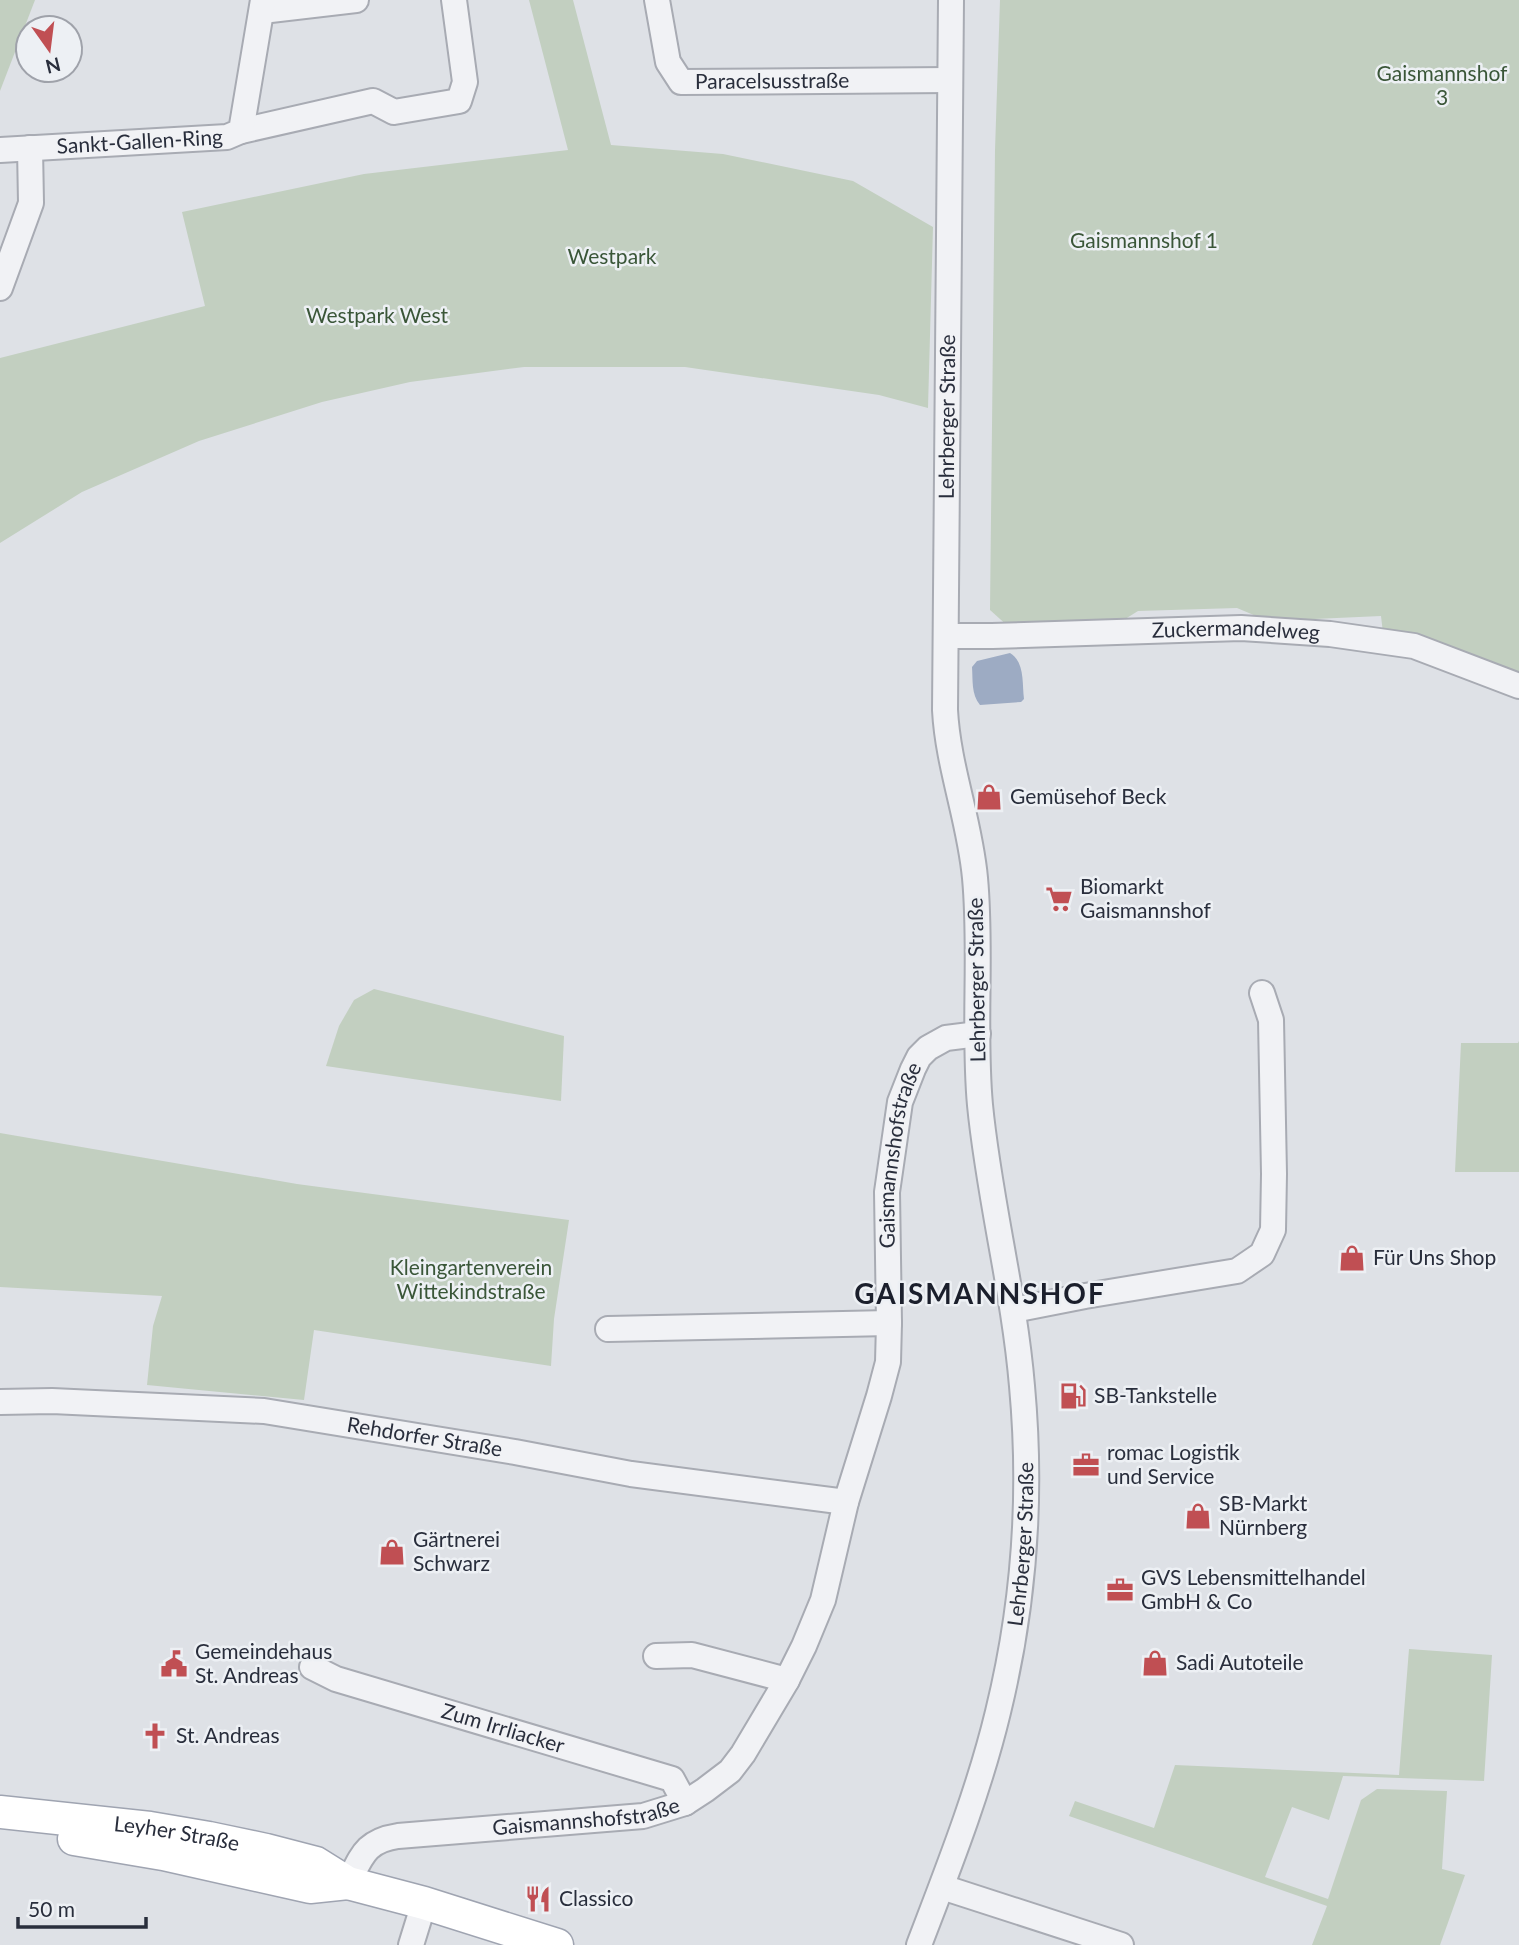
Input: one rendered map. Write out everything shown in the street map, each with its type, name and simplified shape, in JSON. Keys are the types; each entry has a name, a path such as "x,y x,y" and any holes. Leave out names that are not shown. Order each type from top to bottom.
{"main road":[{"name":"Leyher Straße","path":"0,1812 139,1826 209,1838 316,1863 348,1883 424,1903 557,1945"},
{"name":"Leyher Straße","path":"0,1828 152,1852 310,1886 348,1883"}],"street":[{"path":"262,6 356,0"},
{"path":"241,131 373,101 394,113 459,101 465,82 454,0"},
{"name":"Paracelsusstraße","path":"657,0 668,62 681,82 950,80"},
{"name":"Lehrberger Straße","path":"919,1945 942,1887 990,1744 1017,1614 1025,1527 1026,1465 1022,1383 1013,1310 982,1121 975,875 967,822 947,733 945,695 951,0"},
{"name":"Sankt-Gallen-Ring","path":"0,150 227,137 241,131 262,6"},
{"name":"Sankt-Gallen-Ring","path":"0,288 32,203 30,148"},
{"name":"Zuckermandelweg","path":"946,636 1241,628 1330,634 1414,646 1519,685"},
{"path":"1013,1310 1237,1271 1262,1254 1273,1230 1274,1174 1271,1020 1262,993"},
{"name":"Gaismannshofstraße","path":"348,1883 368,1848 376,1841 388,1837 643,1816 685,1803 730,1771 743,1754 787,1681 823,1600 846,1502 888,1362 887,1192 900,1102 919,1057 928,1048 946,1038 978,1034"},
{"path":"608,1329 889,1323"},
{"name":"Rehdorfer Straße","path":"0,1402 52,1401 264,1411 631,1474 846,1502"},
{"path":"656,1656 692,1655 787,1681"},
{"name":"Zum Irrliacker","path":"312,1667 335,1679 672,1779 685,1803"},
{"path":"942,1887 1121,1945"},
{"path":"411,1945 424,1903"}],"green space":[{"path":"0,0 35,0 30,14 14,14 14,55 0,91"},
{"name":"Westpark","path":"529,0 573,0 611,145 723,154 853,181 933,227 928,408 879,395 685,367 524,367 410,382 322,402 199,441 82,492 0,543 0,358 205,306 182,212 364,174 568,150"},
{"path":"1000,0 1519,0 1519,676 1383,633 1381,616 1268,621 1237,608 1138,611 1122,621 1010,628 990,610 995,150"},
{"path":"374,989 564,1036 561,1101 326,1066 339,1026 354,1000"},
{"path":"1519,1041 1519,1172 1455,1172 1461,1043"},
{"name":"Kleingartenverein Wittekindstraße","path":"0,1133 297,1184 569,1220 554,1319 551,1366 314,1330 304,1400 147,1385 153,1326 162,1296 0,1287"},
{"path":"1409,1649 1492,1655 1484,1781 1343,1776 1329,1820 1292,1807 1265,1877 1328,1899 1361,1800 1377,1789 1447,1791 1442,1869 1465,1875 1440,1945 1312,1945 1327,1906 1069,1816 1075,1801 1154,1828 1175,1765 1399,1775"}],"water":[{"path":"1010,653 1020,667 1024,699 1021,702 980,705 974,692 972,667 977,661"}],"place":[{"name":"Gemüsehof Beck","path":"989,797"},
{"name":"Biomarkt Gaismannshof","path":"1059,899"},
{"name":"Für Uns Shop","path":"1352,1258"},
{"name":"SB-Tankstelle","path":"1073,1396"},
{"name":"romac Logistik und Service","path":"1086,1465"},
{"name":"SB-Markt Nürnberg","path":"1198,1516"},
{"name":"Gärtnerei Schwarz","path":"392,1552"},
{"name":"GVS Lebensmittelhandel GmbH & Co","path":"1120,1590"},
{"name":"Sadi Autoteile","path":"1155,1663"},
{"name":"Gemeindehaus St. Andreas","path":"174,1664"},
{"name":"St. Andreas","path":"155,1736"},
{"name":"Classico","path":"538,1899"}],"district":[{"name":"GAISMANNSHOF","path":"980,1294"}],"park label":[{"name":"Gaismannshof 3","path":"1442,86"},
{"name":"Gaismannshof 1","path":"1144,241"},
{"name":"Westpark West","path":"377,316"}]}
